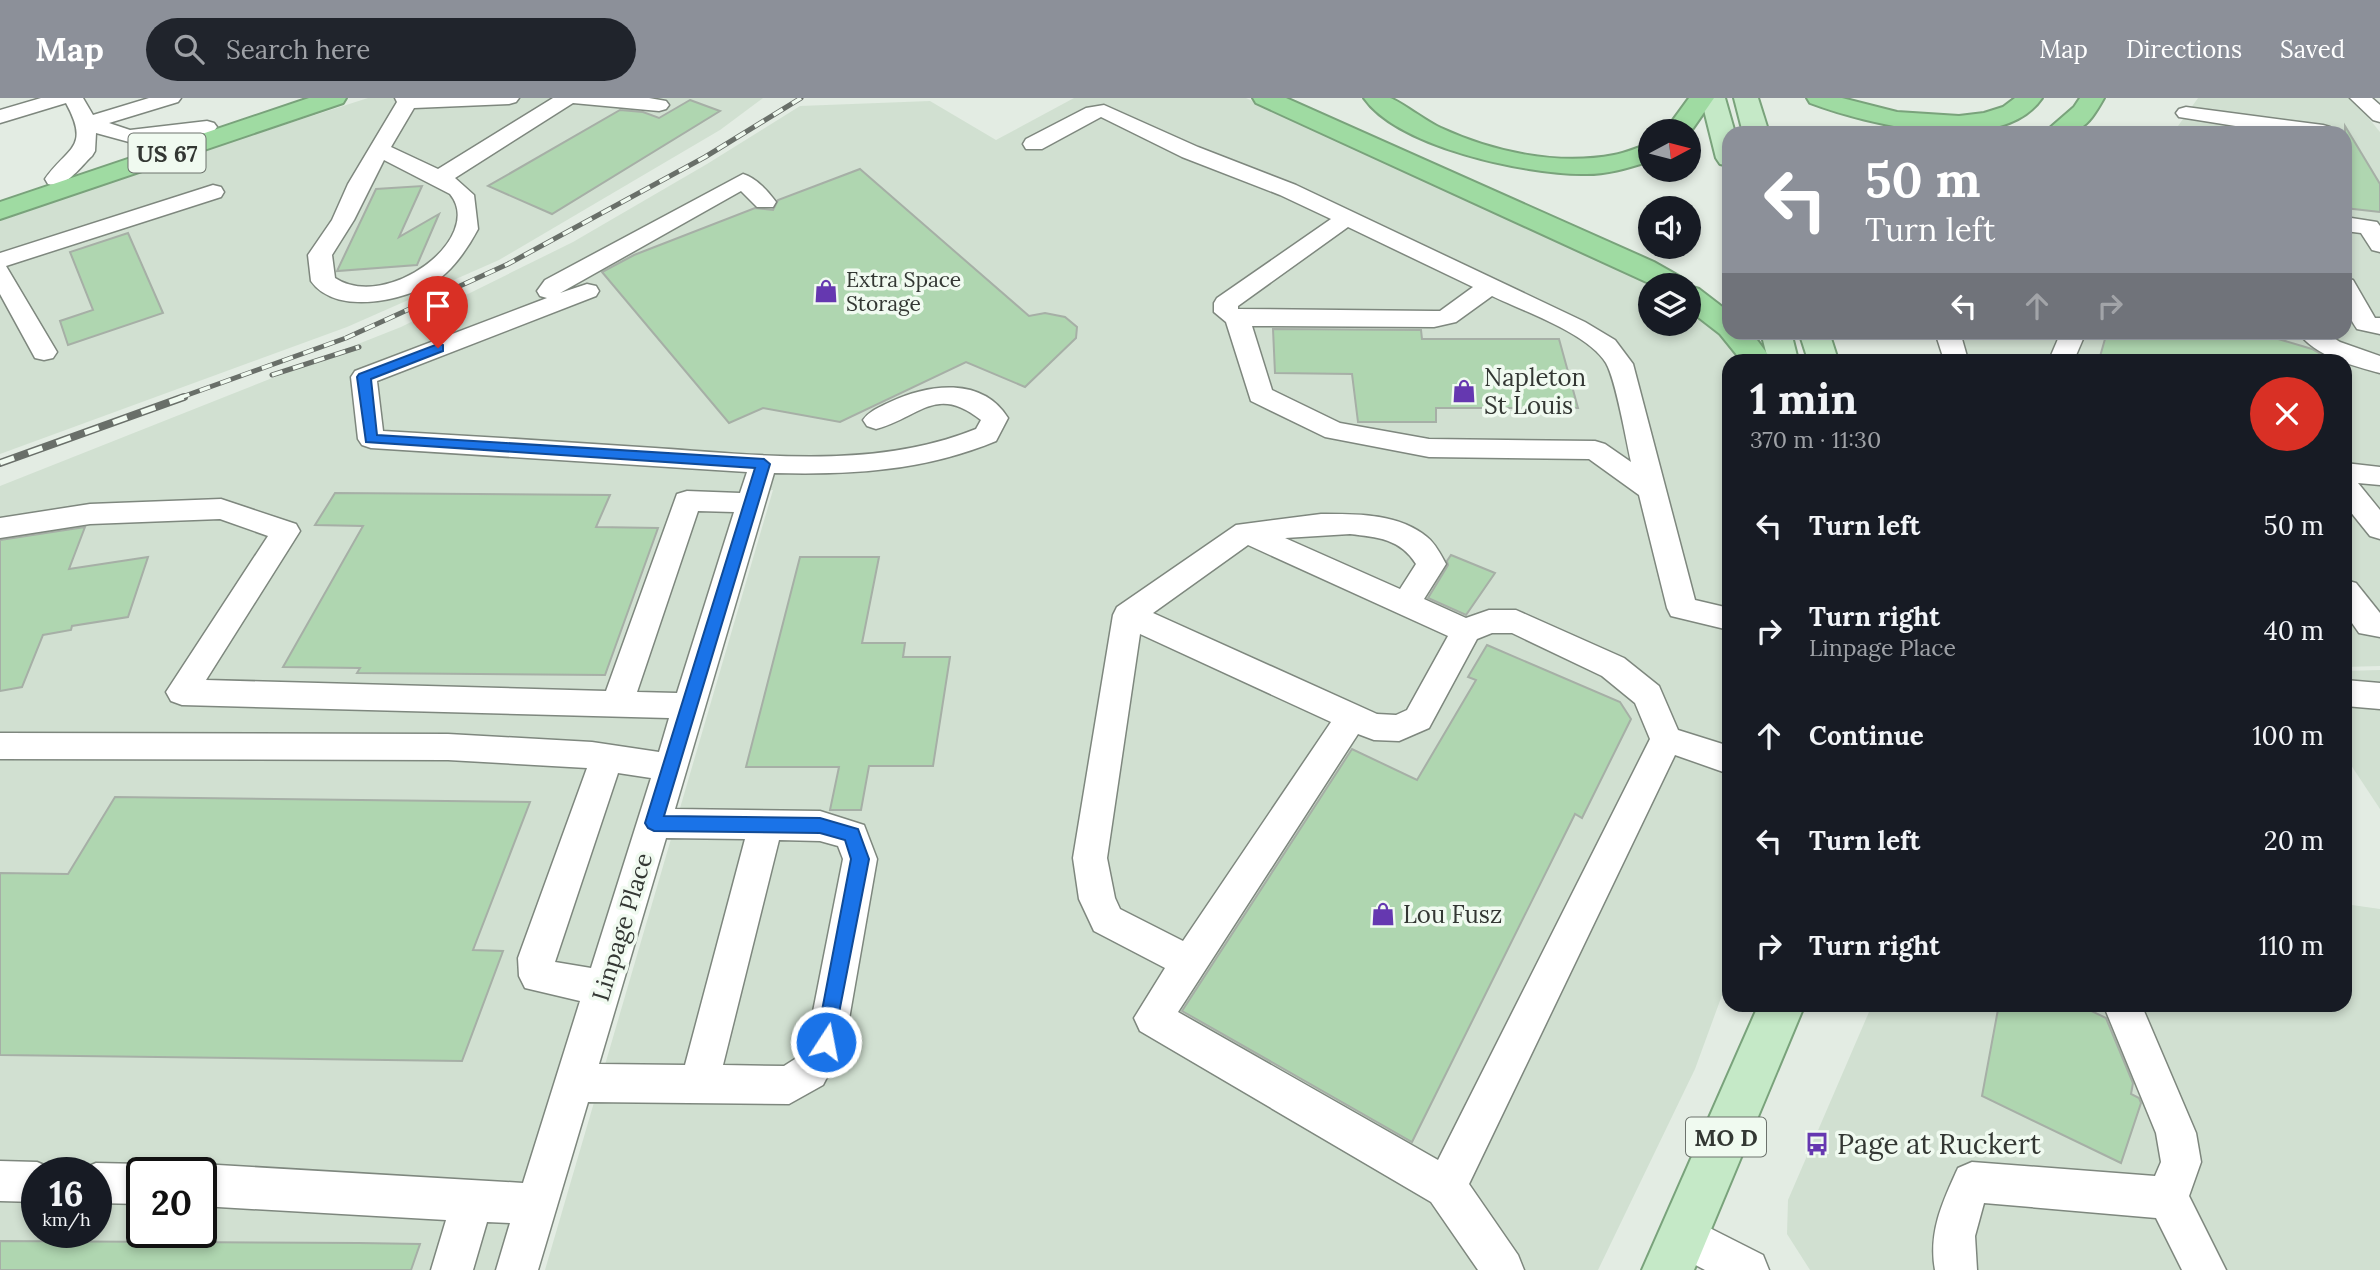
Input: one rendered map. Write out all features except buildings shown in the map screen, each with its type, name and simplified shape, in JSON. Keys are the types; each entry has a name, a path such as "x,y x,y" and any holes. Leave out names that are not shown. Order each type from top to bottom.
{"highway":[{"name":"US 67","path":"0,198 295,98"},
{"name":"US 67","path":"0,211 334,98"},
{"path":"1265,98 1653,273"},
{"path":"1376,98 1412,122 1454,142 1521,162 1546,166 1592,167 1638,157"},
{"path":"1687,119 1702,98"},
{"path":"1819,98 1903,122 1948,123 2004,115 2030,98"},
{"path":"2066,126 2084,112 2092,98"},
{"path":"1701,305 1722,321"},
{"path":"1741,340 1752,354"}],"main road":[{"path":"1713,98 1722,132"},
{"path":"1746,98 1754,126"},
{"name":"MO D","path":"1676,1253 1779,1012"}],"street":[{"path":"0,117 62,98"},
{"path":"56,178 84,151 87,123 73,98"},
{"path":"87,123 171,98"},
{"path":"380,149 396,160 451,182 464,197 467,229 436,270 402,288 361,297 332,288 323,281 320,255 343,220 359,184 406,100 509,98"},
{"path":"439,178 567,98"},
{"path":"576,98 659,105"},
{"path":"2360,98 2380,116"},
{"path":"1034,144 1093,112 1104,111 1190,152 1288,190 1576,327 1606,346 1620,364 1682,608 1722,617"},
{"path":"2183,115 2246,126"},
{"path":"87,123 130,136 207,127"},
{"path":"538,310 553,285 724,190 743,181 765,202"},
{"path":"0,261 213,192"},
{"path":"1347,218 1226,303 1226,312 1237,318 1434,319 1447,317 1490,286"},
{"path":"2352,225 2369,227 2380,245"},
{"path":"0,272 44,352"},
{"path":"587,291 364,377 371,439 764,464 843,465 916,458 960,447 987,435 995,418 964,395 928,395 876,420"},
{"path":"2352,298 2366,324 2380,326"},
{"path":"1237,318 1260,395 1334,431 1429,448 1595,450 1653,491"},
{"path":"2316,340 2348,354"},
{"path":"2352,355 2380,365"},
{"name":"Linpage Place","path":"517,1270 764,464"},
{"path":"2352,473 2380,476"},
{"path":"2352,495 2380,529"},
{"path":"617,704 687,501 752,503"},
{"path":"0,528 90,514 221,509 286,531 182,692 690,706"},
{"path":"1190,962 1107,920 1097,899 1090,858 1128,615 1246,532 1326,523 1370,526 1412,537 1427,550 1431,564 1406,604"},
{"path":"1246,532 1466,631"},
{"path":"2352,603 2365,625"},
{"path":"1128,615 1374,727 1399,728 1418,719 1466,631 1489,621 1516,622 1613,667 1648,695 1666,738 1722,758"},
{"path":"1352,717 1153,1018 1446,1187 1503,1270"},
{"path":"1446,1187 1666,738"},
{"path":"0,746 447,747 607,758 671,767"},
{"path":"603,988 538,976 536,958 607,758"},
{"path":"575,1083 789,1085 809,1072 826,1042 860,859 852,835 820,826 654,823"},
{"path":"699,1085 766,825"},
{"path":"2125,1012 2176,1133 2181,1162 2168,1198 2205,1270"},
{"path":"0,1181 21,1182"},
{"path":"1956,1270 1951,1247 1956,1217 1972,1182 2168,1198"},
{"path":"217,1186 538,1204"},
{"path":"452,1270 473,1201"},
{"path":"1676,1253 1748,1270"}],"shaded area":[{"path":"368,98 763,98 720,130 499,260 347,327 0,454 0,221 156,166"},
{"path":"1074,98 1246,98 1638,275 1638,336 1701,336 1701,315 1722,334 1722,340 1728,340 1739,351 1740,354 1722,354 1722,995 1695,1069 1598,1270 545,1270 773,490 746,489 498,1270 0,1270 0,486 401,327 573,242 800,106 930,101 996,140"},
{"path":"2198,98 2352,98 2380,132 2380,666 2352,667 2352,354 1966,354 1964,349 1963,340 2352,340 2352,126 2178,126"},
{"path":"2380,670 2380,809 2352,767 2352,671"},
{"path":"2352,905 2380,909 2380,1270 1810,1270 1787,1234 1788,1200 1869,1012 2352,1012"}],"railway":[{"path":"179,398 346,338 508,264 705,157 801,98"},
{"path":"272,375 359,347"},
{"path":"0,463 184,397"}],"place":[{"name":"Extra Space Storage","path":"826,291"},
{"name":"Napleton St Louis","path":"1464,391"},
{"name":"Lou Fusz","path":"1383,914"},
{"name":"Page at Ruckert","path":"1817,1144"}],"route":[{"path":"438,348 364,377 371,439 764,464 654,823 820,826 852,835 860,859 826,1042"}]}
